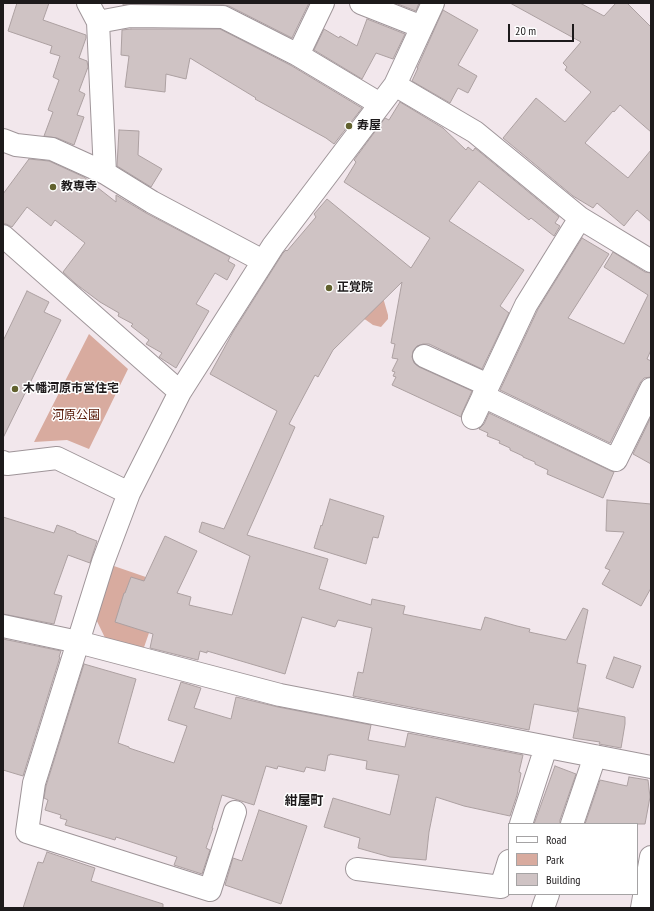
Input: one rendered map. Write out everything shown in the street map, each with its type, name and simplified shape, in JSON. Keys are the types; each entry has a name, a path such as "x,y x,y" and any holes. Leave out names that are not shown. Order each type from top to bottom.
{"street":[{"path":"298,55 323,3"},
{"path":"361,3 422,26"},
{"path":"235,812 210,890 27,832 34,783 103,562 129,492 180,392 263,261 278,239 395,85 433,3"},
{"path":"105,173 93,12 133,9 223,17 298,55 380,104"},
{"path":"395,85 475,132 580,218 651,261"},
{"path":"3,140 16,145 52,149 105,173 152,202 263,261"},
{"path":"472,418 526,304 580,218"},
{"path":"3,236 180,392"},
{"path":"424,356 616,460 651,389"},
{"path":"3,462 7,464 57,458 129,492"},
{"path":"3,626 78,642 280,695 651,767"},
{"path":"521,823 546,747"},
{"path":"572,823 595,756"},
{"path":"642,908 651,857"},
{"path":"356,869 501,887 508,864"},
{"path":"544,908 548,895"}],"green space":[{"path":"382,294 388,319 381,327 373,325 357,316"},
{"name":"河原公園","path":"89,334 128,369 89,449 67,440 34,442"},
{"path":"111,565 166,584 142,653 107,642 94,615"}],"building":[{"path":"17,3 49,3 43,20 86,35 79,58 87,61 88,67 79,91 85,94 77,115 84,117 74,145 57,138 44,136 53,112 48,110 59,80 53,77 60,56 50,53 52,46 8,31"},
{"path":"123,3 309,3 292,38 229,6 123,5"},
{"path":"395,3 419,3 416,11"},
{"path":"510,3 580,3 604,16 616,3 627,3 651,27 651,132 620,105 585,143 628,178 651,150 651,222 637,210 624,226 597,203 593,208 573,196 503,138 536,98 565,122 591,92 565,70 567,67 563,63 581,42"},
{"path":"443,10 478,30 458,65 477,76 468,93 458,88 450,103 412,81"},
{"path":"367,19 405,34 393,59 376,53 362,79 314,50 324,29 357,46"},
{"path":"220,29 292,66 362,108 334,144 326,138 255,99 256,98 190,58 186,79 166,74 165,92 125,87 129,56 121,55 122,30"},
{"path":"400,102 443,128 466,150 468,147 473,151 475,148 559,217 555,223 560,226 554,236 531,218 529,220 479,181 449,221 524,270 500,306 509,313 482,369 429,344 417,346 413,351 412,357 414,363 419,367 472,391 461,417 392,385 396,377 393,376 395,372 392,371 398,359 392,358 395,344 391,343 402,282 333,350 318,377 315,375 289,424 295,427 247,535 328,559 319,589 371,605 372,599 405,606 403,614 481,630 485,617 530,629 529,632 566,640 583,608 588,610 577,663 586,665 577,712 534,704 529,730 353,696 358,672 363,673 372,628 338,620 335,627 302,617 285,674 207,651 207,653 200,651 198,660 150,648 153,634 115,622 124,593 131,577 144,581 165,536 197,551 177,593 191,597 189,605 232,615 250,556 199,532 202,522 224,529 277,411 210,374 233,332 283,253 286,250 287,251 316,217 314,214 327,199 411,268 430,238 344,182 356,162 354,160 385,118 389,120"},
{"path":"119,130 139,131 138,155 162,169 151,187 117,166"},
{"path":"29,159 49,161 84,177 116,202 116,195 146,213 230,257 228,261 235,265 227,280 215,273 196,304 209,311 176,368 159,357 162,353 146,344 149,340 131,326 133,324 118,316 119,313 100,302 63,272 85,243 55,220 51,226 27,207 12,227 3,224 3,194"},
{"path":"582,238 609,254 568,318 624,344 648,295 604,267 613,252 645,272 651,273 651,350 647,359 651,361 651,377 644,378 640,383 610,443 500,390 538,309"},
{"name":"木幡河原市営住宅","path":"27,291 49,302 44,312 61,320 3,438 3,341"},
{"path":"489,413 614,472 603,498 547,474 548,470 510,450 510,448 499,443 500,441 487,436 488,433 479,429 484,424"},
{"path":"651,417 651,464 633,454"},
{"path":"330,499 384,516 378,538 373,537 366,564 314,548"},
{"path":"607,500 651,504 651,588 641,606 602,584 610,570 605,568 624,532 606,531"},
{"path":"3,517 54,533 57,525 97,541 90,563 68,555 54,594 62,596 54,624 3,614"},
{"path":"3,639 61,651 23,776 3,770"},
{"path":"614,657 641,666 633,688 606,678"},
{"path":"84,664 136,679 118,743 174,763 187,726 168,720 181,682 201,688 194,708 231,719 236,697 278,707 371,725 368,740 405,747 408,733 523,755 519,772 521,773 517,795 510,816 464,806 436,797 429,832 426,860 390,857 358,848 360,838 324,827 333,798 390,815 399,775 366,769 367,761 330,754 328,755 325,771 306,767 304,772 278,766 277,769 266,766 254,805 222,795 206,848 210,850 202,874 174,865 177,857 116,837 115,840 65,825 67,820 60,818 61,815 45,810 48,800 44,798 46,786"},
{"path":"579,708 625,717 621,748 599,744 600,742 573,738"},
{"path":"555,766 576,774 560,823 534,823"},
{"path":"629,777 648,780 650,797 645,824 585,823 600,780 627,786"},
{"path":"259,810 307,826 281,904 225,885 233,858 242,861"},
{"path":"47,852 95,868 91,881 163,904 163,908 23,908 38,862 43,863"}],"place":[{"name":"寿屋","path":"349,126"},
{"name":"教専寺","path":"53,187"},
{"name":"正覚院","path":"329,288"},
{"name":"木幡河原市営住宅","path":"15,389"}],"district":[{"name":"紺屋町","path":"304,801"}]}
